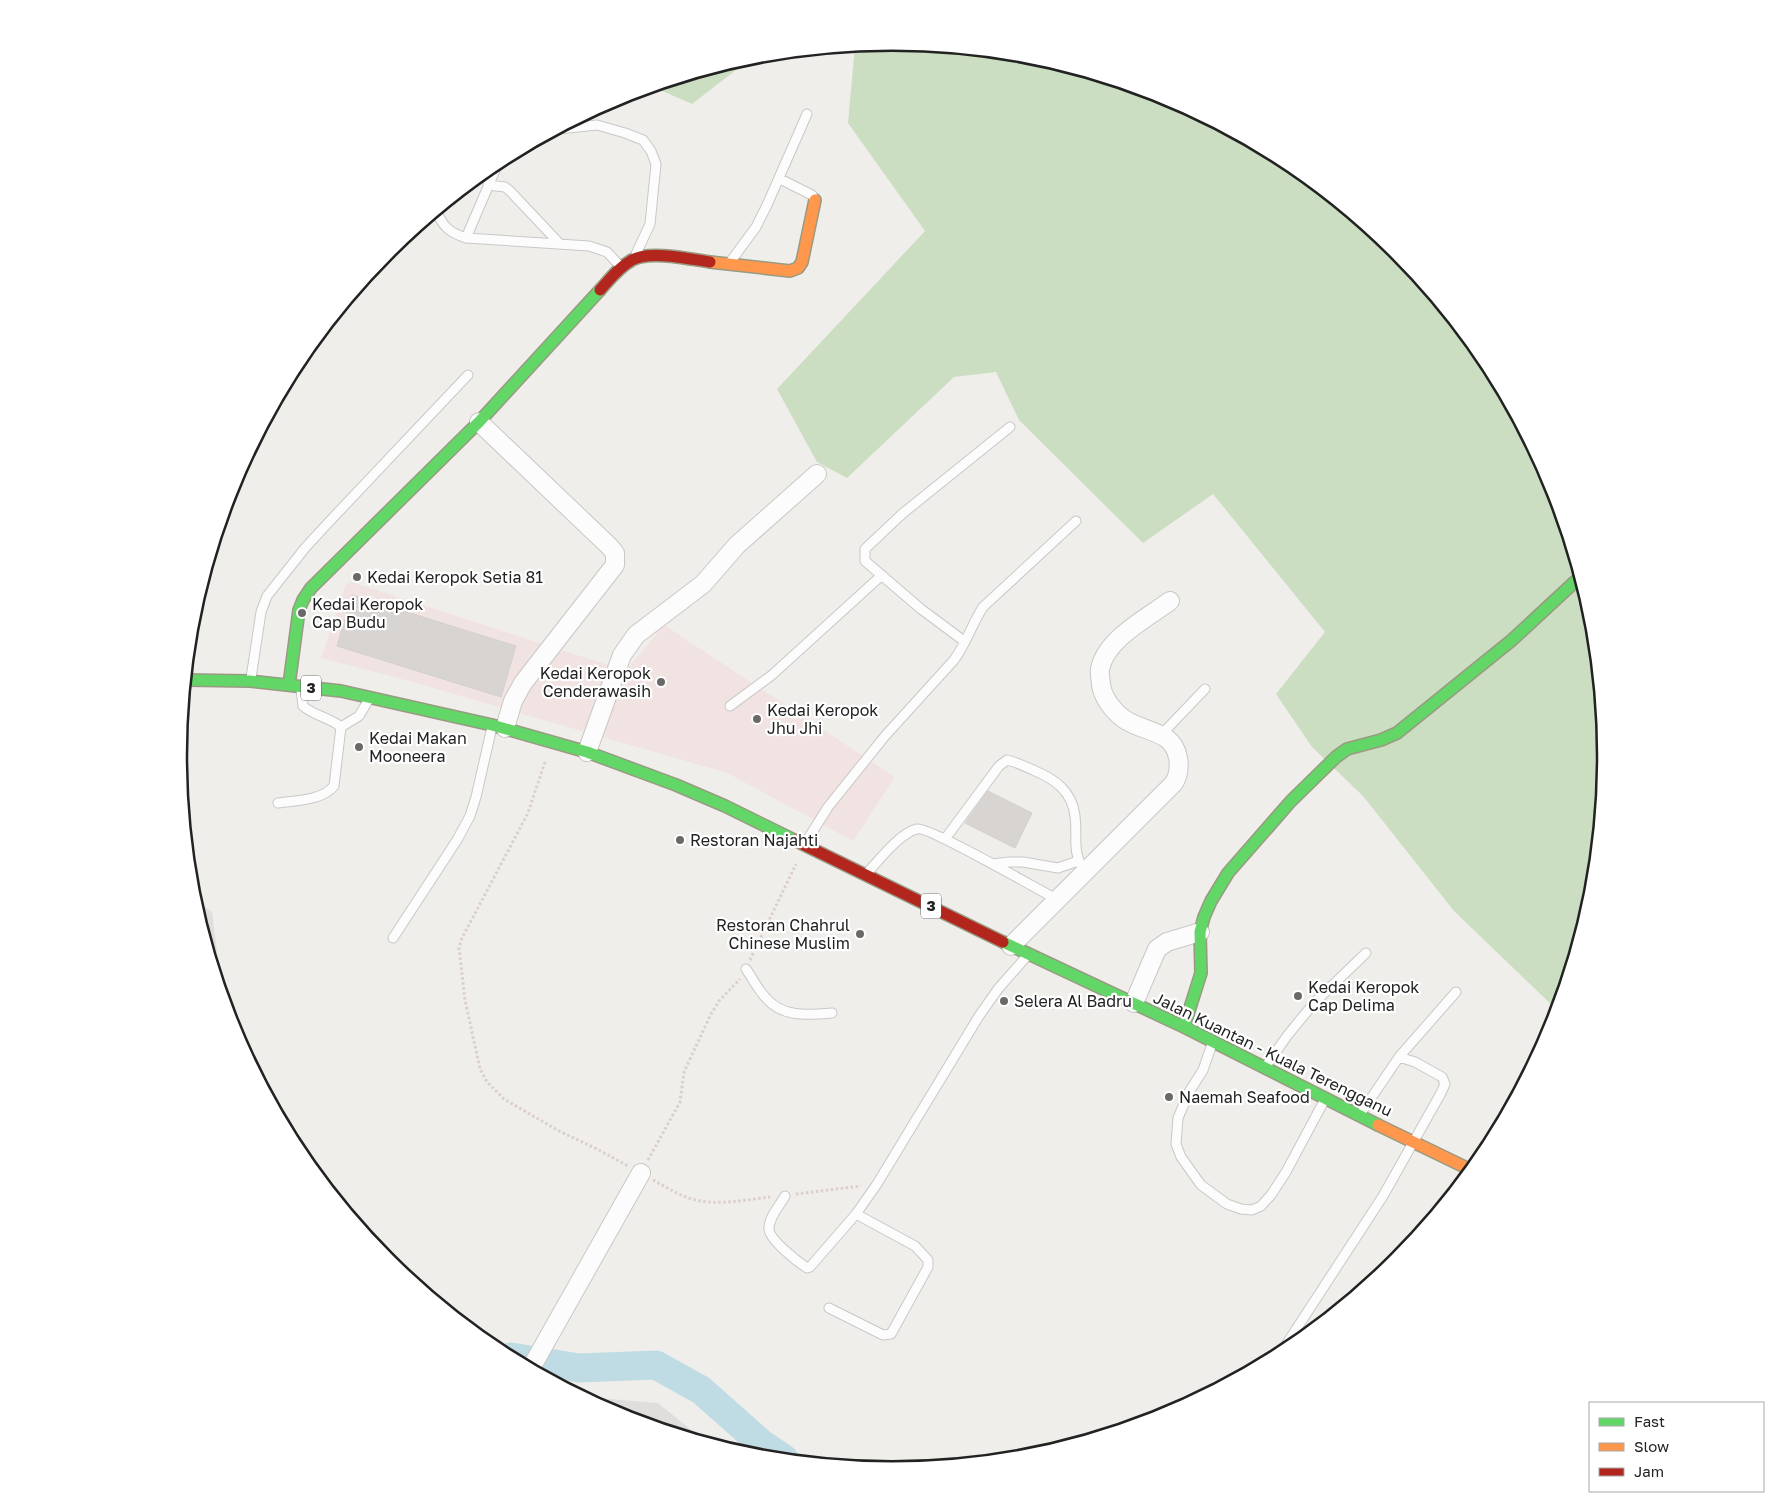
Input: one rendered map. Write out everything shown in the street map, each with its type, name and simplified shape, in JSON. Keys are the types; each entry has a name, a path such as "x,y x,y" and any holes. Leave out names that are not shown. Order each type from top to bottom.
{"main road":[{"path":"295,686 299,610 307,594 479,422 621,267 635,256 660,256 790,270 798,268 802,262 815,200"},
{"path":"1184,1027 1201,973 1200,932 1204,917 1211,900 1228,873 1291,802 1330,762 1347,749 1397,734 1512,640 1575,583"},
{"name":"Jalan Kuantan - Kuala Terengganu","path":"192,680 250,681 341,691 499,727 587,752 725,806 1011,946 1184,1027 1464,1167"}],"street":[{"path":"479,422 609,546 614,553 615,565 523,683 499,727"},
{"path":"587,752 622,655 636,635 703,584 737,544 817,474"},
{"path":"1011,946 1058,900 1082,866 1174,783 1179,775 1179,766 1172,745 1161,735 1136,726 1114,710 1102,690 1100,671 1104,658 1110,648 1133,626 1170,601"},
{"path":"1134,1003 1157,949 1167,942 1200,932"},
{"path":"534,1362 641,1173"}],"lane":[{"path":"730,264 756,228 780,179 807,114"},
{"path":"574,127 597,125 625,133 643,140 651,151 656,164 650,224 635,256"},
{"path":"466,238 492,176"},
{"path":"780,179 812,195 815,200"},
{"path":"488,185 505,187 510,191 560,244"},
{"path":"439,216 445,227 453,234 466,238 589,246 607,252 621,267"},
{"path":"250,681 261,612 267,596 322,529 468,375"},
{"path":"964,641 921,609 866,561 865,549 902,514 1010,427"},
{"path":"805,845 828,807 885,736 960,653 964,641 983,607 1076,521"},
{"path":"730,706 772,676 882,575"},
{"path":"295,686 303,706 310,712 333,721 341,727"},
{"path":"1161,735 1205,689"},
{"path":"341,727 358,716 371,697"},
{"path":"278,803 316,798 334,786 341,727"},
{"path":"393,938 457,840 470,816 499,727"},
{"path":"945,839 999,766 1007,760 1050,777 1064,789 1072,800 1075,816 1075,848 1082,866 1058,868 1023,862 992,864"},
{"path":"866,874 904,835 917,828 945,839 1058,900"},
{"path":"1265,1069 1287,1036 1314,1002 1366,953"},
{"path":"785,1196 770,1222 768,1231 773,1239 807,1268 810,1267 856,1214 877,1184 979,1016 998,989 1029,954"},
{"path":"746,969 770,1003 788,1012 802,1015 832,1013"},
{"path":"1360,1115 1399,1057 1456,992"},
{"path":"1213,1042 1203,1070 1189,1092 1178,1118 1176,1144 1181,1157 1201,1186 1228,1204 1241,1209 1252,1210 1261,1206 1271,1195 1286,1172 1325,1098"},
{"path":"1292,1336 1383,1196 1445,1084 1442,1077 1415,1062 1399,1057"},
{"path":"830,1308 884,1335 891,1334 928,1267 928,1260 915,1246 856,1214"}],"path":[{"path":"552,742 528,813 462,938 459,948 465,1000 480,1069 487,1082 504,1099 559,1131 597,1149 678,1194 691,1199 731,1202 877,1184"},
{"path":"641,1173 680,1102 684,1072 711,1014 719,1001 741,978 805,845"}],"shaded area":[{"path":"351,582 608,665 628,668 664,625 895,777 853,841 727,773 409,681 321,658 346,584"},
{"path":"204,906 212,912 218,960"},
{"path":"603,1398 658,1403 694,1432 665,1423"}],"green space":[{"path":"892,51 984,57 1074,75 1119,89 1162,105 1204,124 1284,170 1357,226 1422,291 1451,327 1478,364 1502,404 1524,444 1543,486 1573,574 1591,664 1597,756 1591,848 1573,938 1551,1004 1454,911 1363,796 1312,747 1276,694 1325,632 1213,494 1143,543 1019,420 996,372 954,377 847,478 817,462 777,389 925,231 848,123 854,53"},
{"path":"737,69 692,104 661,90 710,75"}],"building":[{"path":"352,595 516,646 501,697 337,646"},
{"path":"988,791 1032,813 1015,848 965,823"}],"waterway":[{"path":"530,1360 579,1368 656,1365 701,1390 770,1450"}],"traffic: fast":[{"path":"289,685 299,610 311,588 479,422 600,290"},
{"path":"1184,1027 1201,973 1200,932 1211,901 1228,873 1291,801 1336,757 1347,749 1381,740 1397,733 1512,640 1575,582"},
{"path":"192,680 250,681 341,691 492,725 587,752 676,785 725,806 794,840"},
{"path":"1003,942 1184,1027 1378,1125"}],"traffic: slow":[{"path":"710,262 790,271 798,268 802,262 815,200"},
{"path":"1378,1125 1464,1167"}],"traffic: jam":[{"path":"600,290 623,266 639,257 659,255 710,262"},
{"path":"794,840 1003,942"}],"place":[{"name":"Kedai Keropok Setia 81","path":"357,577"},
{"name":"Kedai Keropok Cap Budu","path":"302,613"},
{"name":"Kedai Keropok Cenderawasih","path":"661,682"},
{"name":"Kedai Keropok Jhu Jhi","path":"757,719"},
{"name":"Kedai Makan Mooneera","path":"359,747"},
{"name":"Restoran Najahti","path":"680,840"},
{"name":"Restoran Chahrul Chinese Muslim","path":"860,934"},
{"name":"Kedai Keropok Cap Delima","path":"1298,996"},
{"name":"Selera Al Badru","path":"1004,1001"},
{"name":"Naemah Seafood","path":"1169,1097"}]}
